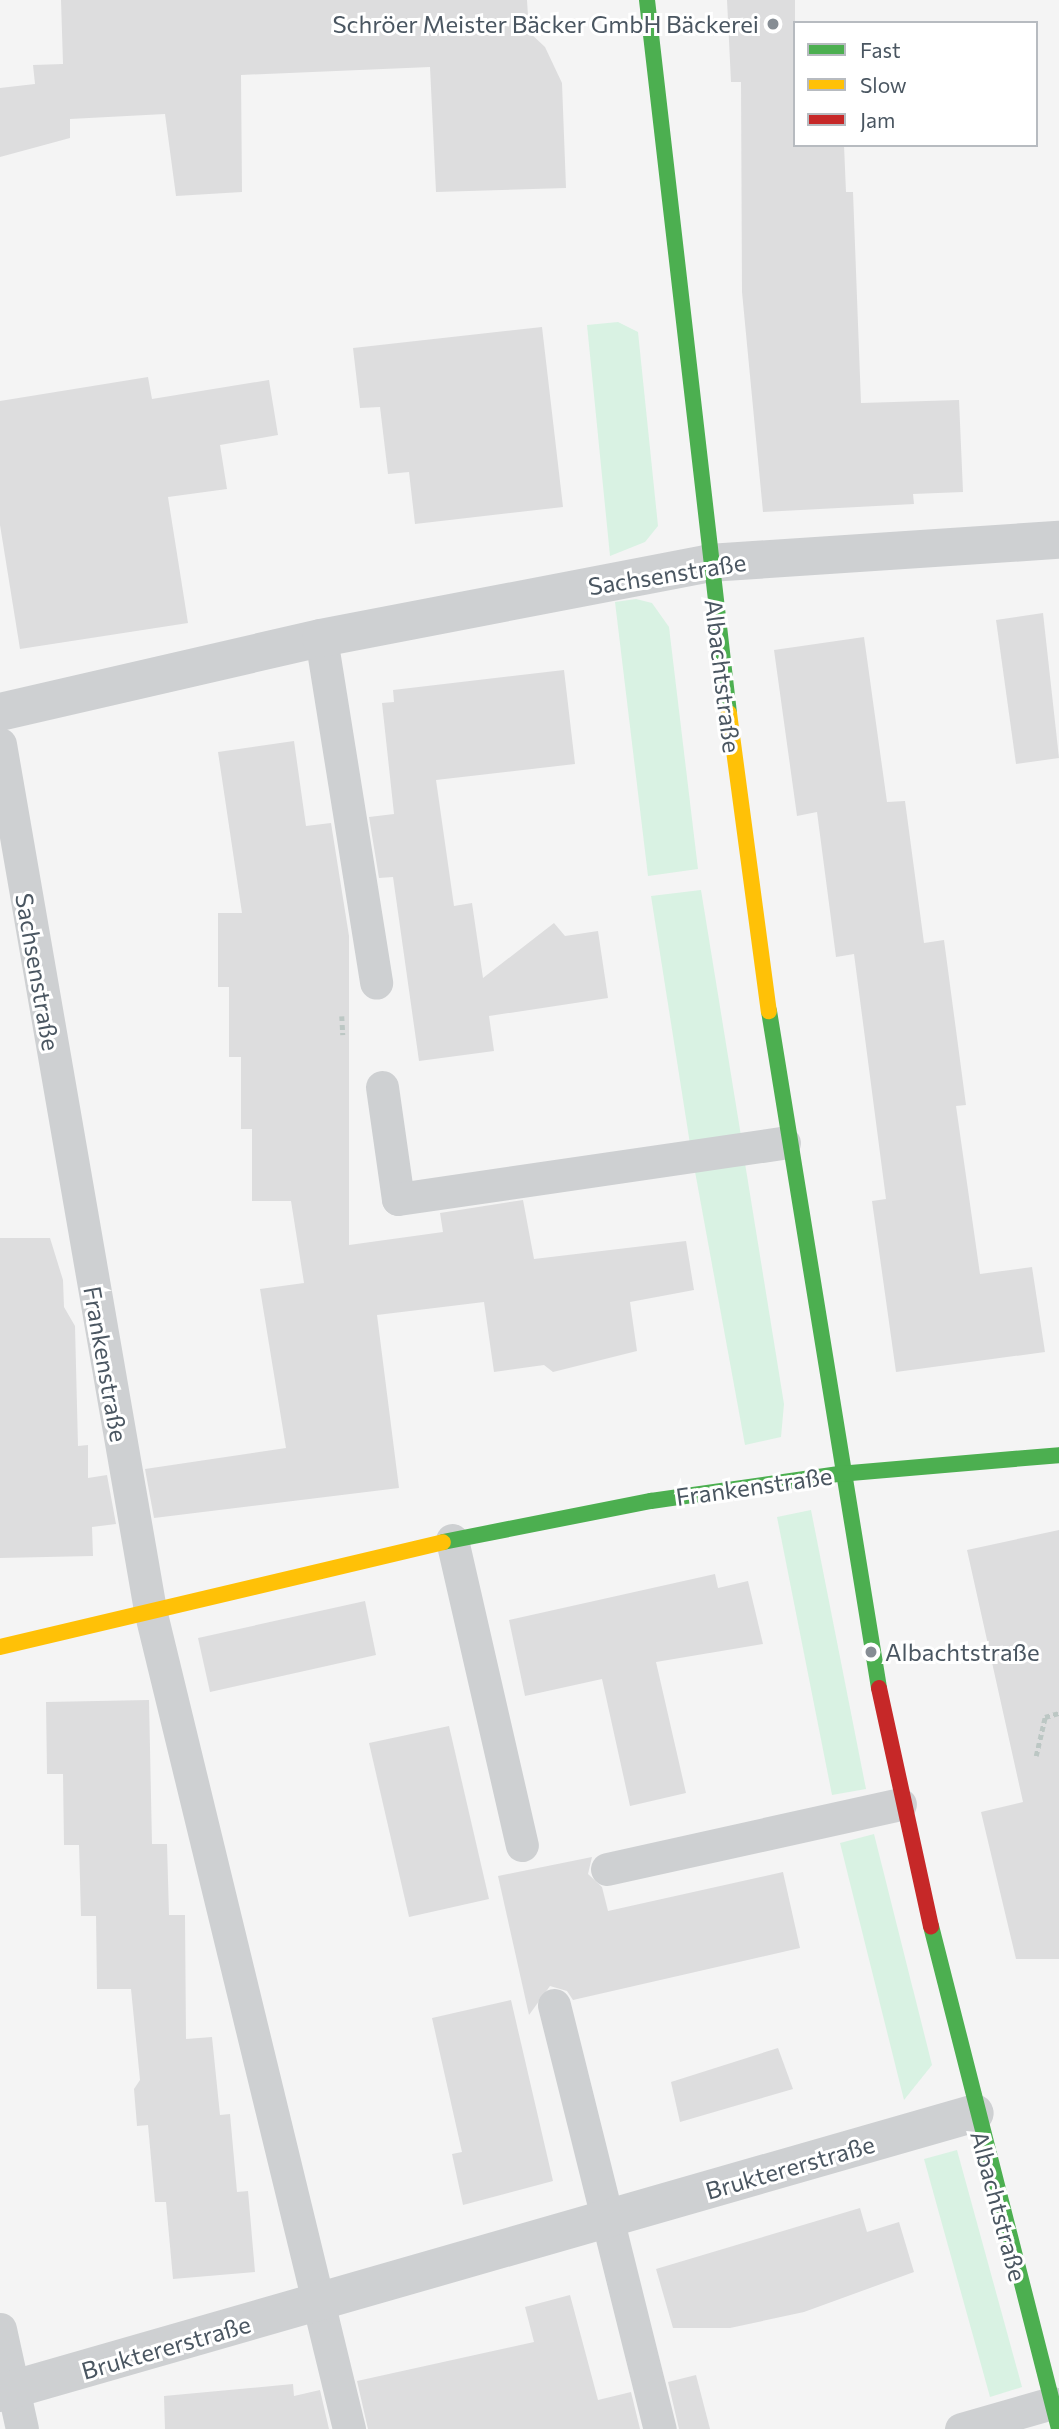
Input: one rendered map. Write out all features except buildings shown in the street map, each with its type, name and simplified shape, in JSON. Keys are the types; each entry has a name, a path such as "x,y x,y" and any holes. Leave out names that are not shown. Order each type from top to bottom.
{"street":[{"name":"Albachtstraße","path":"647,0 709,563 784,1143 839,1474 900,1804 975,2113 1055,2416"},
{"name":"Sachsenstraße","path":"0,712 321,638 709,563 1059,540"},
{"name":"Frankenstraße","path":"0,1647 452,1540 651,1501 839,1474 1059,1455"},
{"name":"Bruktererstraße","path":"6,2391 319,2304 975,2113"}],"lane":[{"path":"321,638 376,984"},
{"name":"Sachsenstraße","path":"0,744 63,1117"},
{"path":"382,1087 398,1199 784,1143"},
{"name":"Frankenstraße","path":"63,1117 149,1611 319,2304"},
{"path":"452,1540 522,1845"},
{"path":"607,1869 900,1804"},
{"path":"554,2004 605,2221 660,2429"},
{"path":"319,2304 349,2429"},
{"path":"0,2329 6,2391 22,2429"},
{"name":"Albachtstraße","path":"961,2429 1055,2416"}],"path":[{"path":"1036,1756 1045,1717 1059,1713"}],"green space":[{"path":"618,322 638,332 658,526 645,542 610,556 587,325"},
{"path":"636,599 652,603 669,627 698,869 648,876 615,602"},
{"path":"701,890 741,1136 690,1144 651,896"},
{"path":"744,1157 784,1404 781,1437 745,1445 694,1166"},
{"path":"811,1510 866,1789 832,1795 777,1517"},
{"path":"874,1834 932,2065 904,2100 840,1843"},
{"path":"957,2150 1022,2387 990,2397 924,2159"}],"traffic: fast":[{"path":"647,0 729,713"},
{"path":"769,1011 879,1688"},
{"path":"443,1542 651,1501 839,1474 1059,1455"},
{"path":"931,1926 1059,2429"}],"traffic: slow":[{"path":"729,713 769,1011"},
{"path":"0,1647 443,1542"}],"traffic: jam":[{"path":"879,1688 931,1926"}],"place":[{"name":"Schröer Meister Bäcker GmbH Bäckerei","path":"773,24"},
{"name":"Albachtstraße","path":"871,1652"}]}
